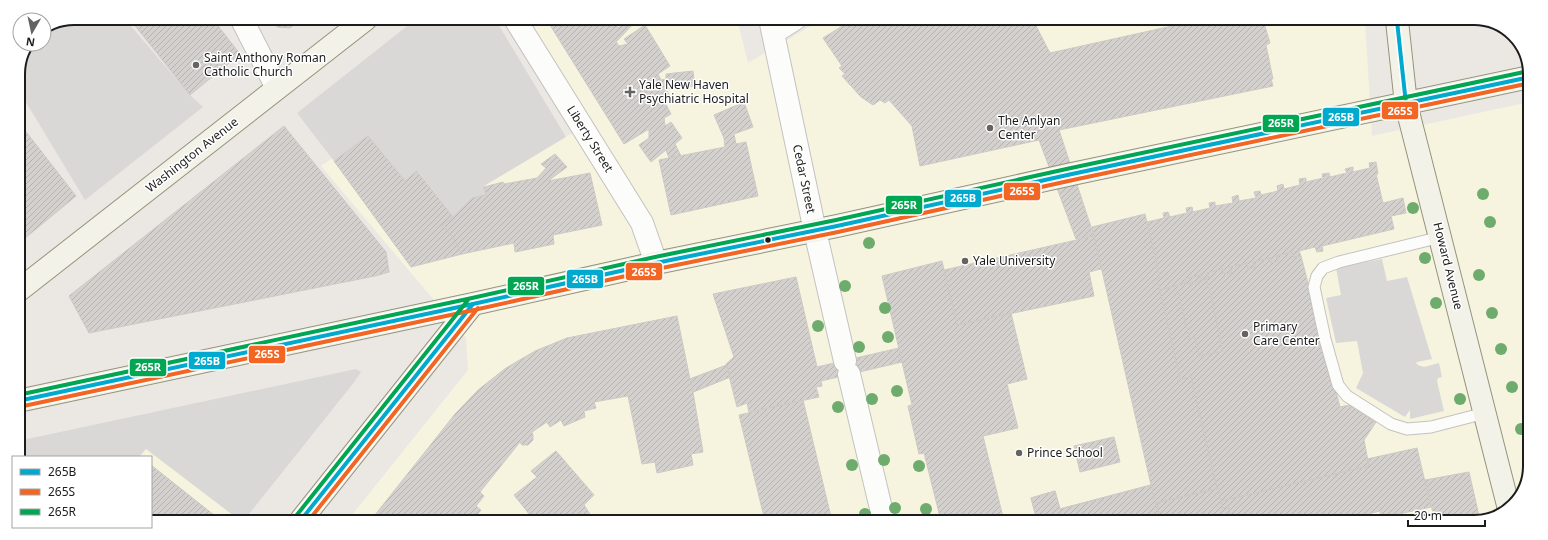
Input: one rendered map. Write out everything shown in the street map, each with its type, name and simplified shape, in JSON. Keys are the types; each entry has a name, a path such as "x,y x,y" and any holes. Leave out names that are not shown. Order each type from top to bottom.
{"main road":[{"name":"Washington Avenue","path":"25,286 358,25"},
{"name":"Howard Avenue","path":"1397,25 1406,104 1507,502"},
{"path":"25,400 473,304 656,263 815,231 1064,176 1523,79"},
{"path":"305,515 473,304"}],"street":[{"path":"245,25 277,88"},
{"name":"Liberty Street","path":"519,25 642,223 656,263"},
{"name":"Cedar Street","path":"771,26 815,231 883,515"}],"lane":[{"path":"1441,237 1353,258 1323,268 1317,276 1314,287 1325,339 1338,385 1348,396 1390,424 1407,429 1417,429 1432,427 1485,413"}],"shaded area":[{"path":"130,25 190,95 203,107 85,200 25,101 25,74 30,52 52,52 52,30 64,26"},
{"path":"408,25 499,25 566,137 484,186 486,195 453,217 418,171 405,181 368,136 334,161 297,113"},
{"name":"Yale University","path":"523,25 738,25 748,63 813,25 1365,25 1372,136 1523,104 1523,466 1520,482 1513,496 1506,503 1493,511 1480,515 352,515 468,370 466,338 321,166 387,121 457,185 578,131 514,30"},
{"path":"1382,259 1387,281 1407,277 1432,359 1416,363 1424,367 1439,363 1442,377 1438,378 1437,381 1444,411 1410,419 1410,410 1405,417 1356,388 1363,373 1357,341 1336,343 1326,298 1341,295 1336,268"},
{"path":"356,369 361,372 248,515 233,515 146,449 140,456 25,456 25,440"},
{"path":"147,438 243,515 152,515 152,456 133,456"}],"building":[{"name":"Saint Anthony Roman Catholic Church","path":"135,25 217,25 240,54 190,95"},
{"path":"276,25 294,25 290,28 277,27"},
{"name":"Yale New Haven Psychiatric Hospital","path":"550,25 616,25 618,28 622,25 632,25 616,42 619,46 628,44 624,39 645,25 670,66 658,74 661,80 666,79 666,74 693,71 695,86 668,89 667,85 664,85 669,95 663,99 671,114 664,118 665,126 671,122 682,138 675,144 681,156 669,158 666,150 651,162 639,145 649,138 649,129 624,144"},
{"name":"The Anlyan Center","path":"844,25 1036,25 1050,53 1176,25 1265,25 1270,43 1266,45 1273,86 1059,130 1094,236 1076,239 1039,140 920,166 912,126 889,100 885,103 880,100 873,105 861,97 842,76 845,74 839,68 842,66 823,38"},
{"path":"744,102 753,127 734,134 736,144 746,142 758,196 671,215 659,160 725,147 724,138 714,115"},
{"path":"284,126 386,252 389,272 89,333 69,296"},
{"path":"25,130 76,196 25,238"},
{"path":"368,136 405,181 417,171 453,217 442,225 452,236 462,254 411,267 334,161"},
{"path":"555,154 567,167 548,181 590,173 602,225 553,235 554,244 515,252 514,243 462,254 452,236 442,225 453,217 472,198 486,195 484,187 503,182 504,184 537,178 546,168 541,164"},
{"path":"1376,162 1378,174 1376,174 1383,203 1403,198 1406,213 1391,216 1394,229 1322,246 1323,251 1317,252 1315,247 1299,251 1301,256 1293,257 1292,252 1276,256 1278,261 1271,263 1270,258 1253,262 1255,267 1248,269 1247,263 1230,267 1232,273 1224,274 1223,269 1207,273 1209,278 1202,280 1201,275 1185,279 1186,283 1160,290 1157,279 1160,278 1147,222 1164,218 1163,213 1168,212 1170,217 1187,213 1186,208 1192,207 1193,212 1210,208 1209,203 1215,202 1215,206 1233,203 1232,197 1238,195 1239,201 1256,198 1254,192 1260,191 1261,195 1278,191 1277,186 1283,184 1284,189 1300,185 1299,179 1306,178 1306,182 1323,178 1322,174 1329,173 1330,177 1347,173 1345,169 1353,167 1353,172 1370,168 1369,163"},
{"path":"1145,214 1160,278 1157,279 1180,379 1191,377 1217,489 1156,503 1159,515 1036,515 1031,498 1055,491 1060,509 1151,485 1092,227"},
{"path":"1094,236 1101,269 1089,272 1094,296 957,325 944,270"},
{"name":"Primary Care Center","path":"1292,252 1293,257 1301,256 1340,407 1350,405 1376,422 1364,440 1369,466 1221,501 1191,377 1180,379 1160,290 1186,283 1185,279 1201,275 1202,280 1209,278 1207,273 1223,269 1224,274 1232,273 1230,267 1247,263 1248,269 1255,267 1253,262 1270,258 1271,263 1278,261 1276,256"},
{"path":"942,261 957,325 1011,313 1027,379 1007,384 1018,428 983,436 1003,515 940,515 924,453 919,454 908,406 912,405 882,276"},
{"path":"796,277 817,367 899,348 902,362 821,381 822,386 816,387 819,397 749,412 747,403 737,407 726,364 734,357 713,294"},
{"path":"1207,279 1223,351 1199,356 1195,337 1189,339 1177,286"},
{"path":"677,316 690,379 727,365 730,377 693,392 703,452 691,454 693,465 657,473 655,462 642,464 628,396 594,402 596,408 584,411 585,417 564,426 561,420 550,427 547,422 532,432 533,440 528,445 522,445 520,442 480,492 484,496 476,506 481,510 477,515 375,515 455,414 478,390 506,368 535,351 567,338"},
{"path":"727,365 730,377 693,392 690,379"},
{"path":"803,400 831,515 764,515 739,415"},
{"path":"1114,437 1120,462 1080,472 1074,446"},
{"path":"1417,448 1431,507 1395,515 1381,515 1380,511 1364,515 1230,515 1228,506 1223,508 1221,501 1369,466 1367,459"},
{"path":"556,451 594,495 584,505 591,515 530,515 514,495 537,477 531,471"},
{"path":"152,466 214,515 152,515"},
{"path":"1469,472 1479,515 1434,515 1425,480"},
{"path":"1151,485 1159,515 1036,515 1031,498 1055,491 1060,509"},
{"path":"1218,488 1223,508 1228,506 1230,515 1159,515 1156,503"}],"transit line":[{"name":"265B","path":"1397,25 1406,104"},
{"name":"265R","path":"25,394 472,298 655,257 836,220 1071,168 1523,72"},
{"name":"265B","path":"25,400 473,304 656,263 837,226 1072,174 1523,78"},
{"name":"265S","path":"25,406 1523,84"},
{"name":"265R","path":"297,515 468,300"},
{"name":"265B","path":"305,515 473,304"},
{"name":"265S","path":"313,515 478,308"}],"place":[{"name":"Saint Anthony Roman Catholic Church","path":"196,65"},
{"name":"Yale New Haven Psychiatric Hospital","path":"630,92"},
{"name":"The Anlyan Center","path":"990,128"},
{"name":"Yale University","path":"965,261"},
{"name":"Primary Care Center","path":"1245,334"},
{"name":"Prince School","path":"1019,453"}]}
